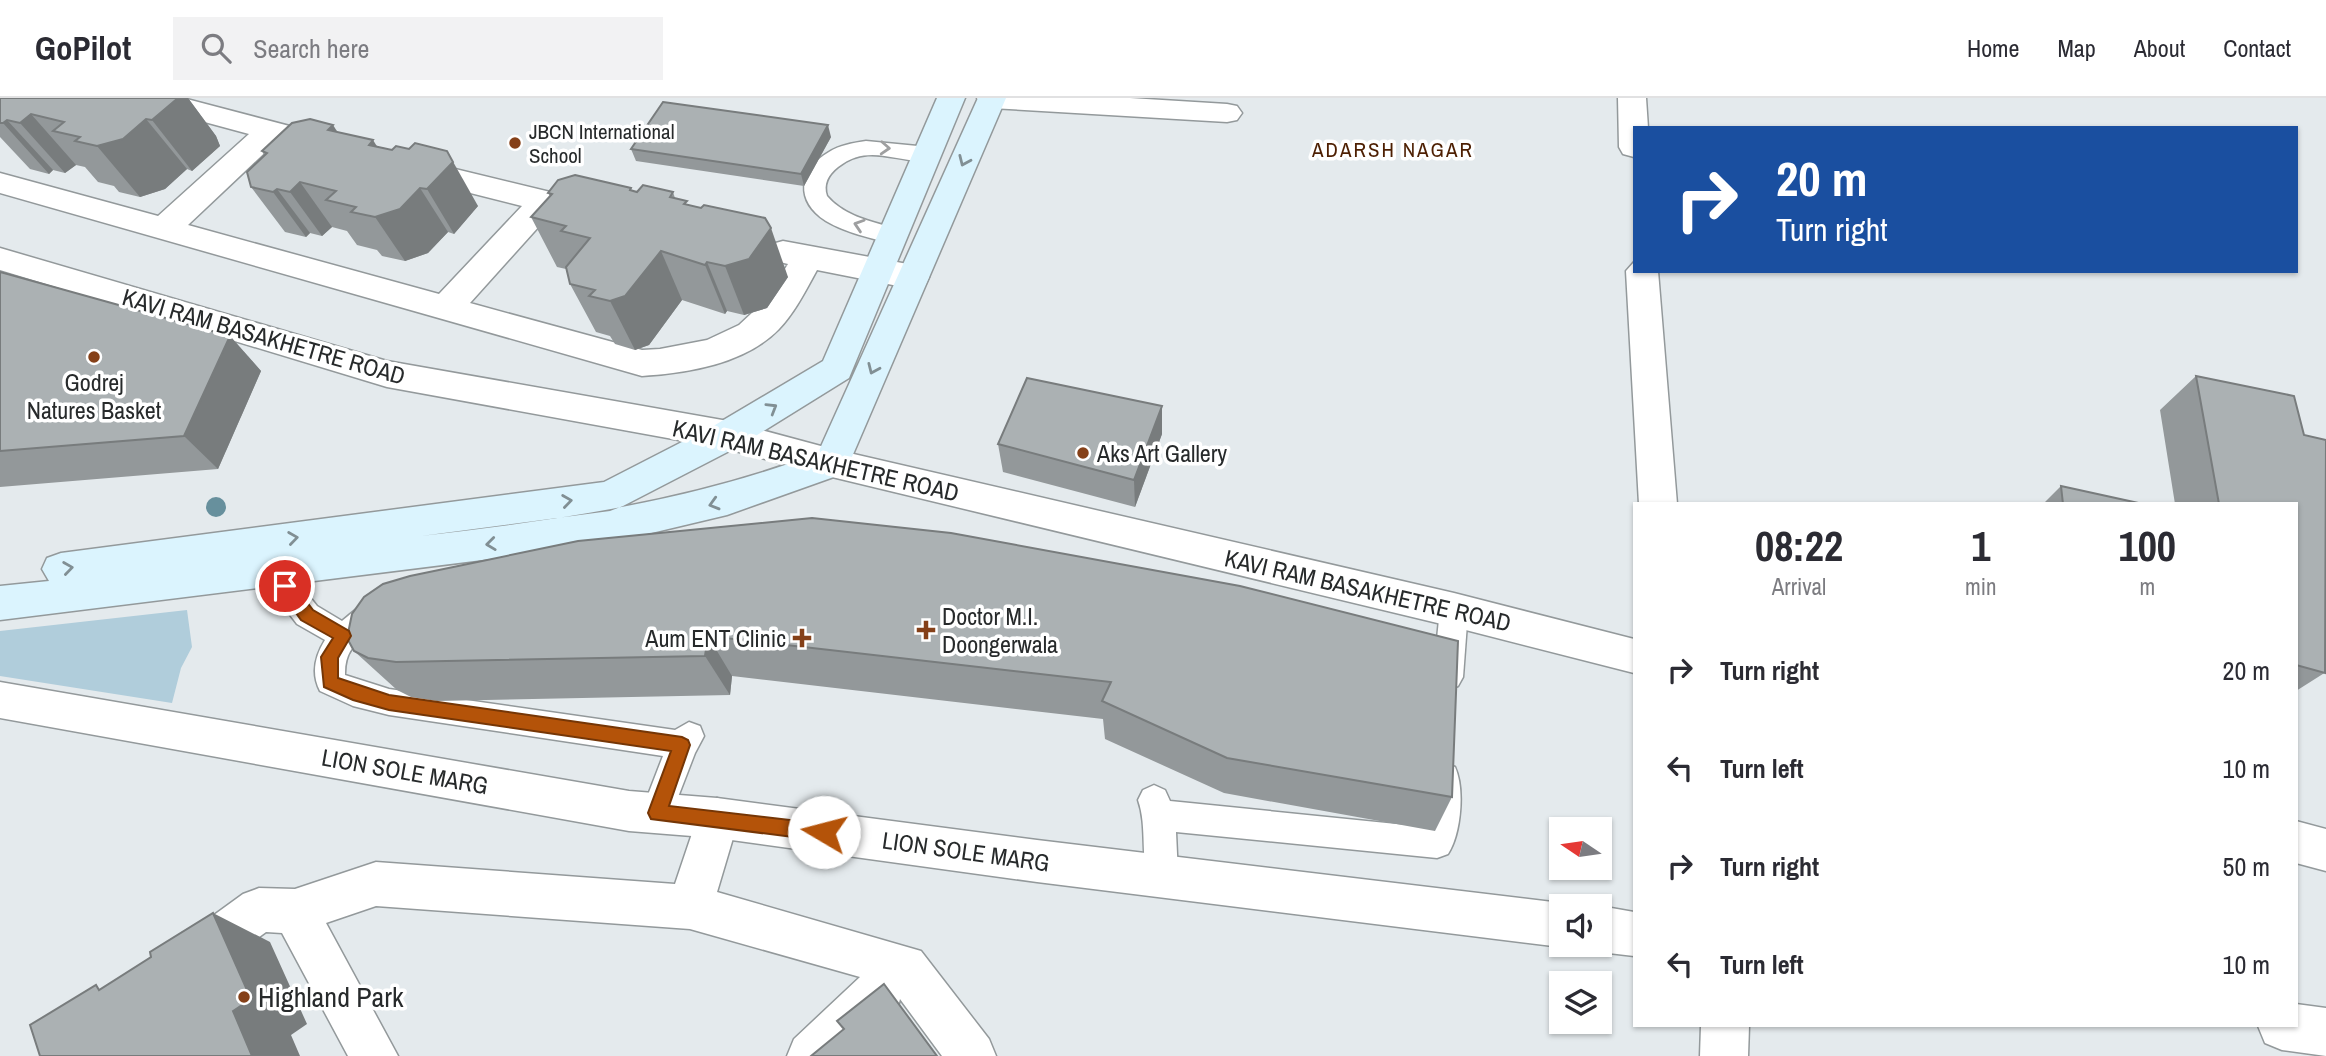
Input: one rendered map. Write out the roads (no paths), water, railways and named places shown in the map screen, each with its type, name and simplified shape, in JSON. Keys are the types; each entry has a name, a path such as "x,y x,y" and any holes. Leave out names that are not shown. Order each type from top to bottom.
{"main road":[{"path":"0,578 610,496 728,435 837,369 951,98"},
{"path":"0,603 598,530 720,503 779,485 832,463 991,99"}],"street":[{"path":"148,98 543,203 623,219"},
{"path":"1632,98 1633,126"},
{"path":"991,99 1227,113"},
{"path":"164,229 269,132"},
{"path":"0,183 642,363 687,358 758,330 776,310 808,257"},
{"path":"446,307 543,203"},
{"path":"755,246 914,277"},
{"name":"KAVI RAM BASAKHETRE ROAD","path":"0,259 387,374 728,435 832,463 1454,610 1633,656"},
{"path":"1642,273 1658,502"},
{"name":"LION SOLE MARG","path":"0,700 629,811 717,818 1549,924"},
{"path":"690,907 717,818"},
{"path":"2298,843 2326,850"},
{"path":"159,983 259,911 295,911 376,884 690,907 905,967 972,1056"},
{"path":"295,911 374,1056"},
{"path":"1612,931 1633,934"},
{"path":"811,1056 905,967"},
{"path":"1724,1056 1725,1027"},
{"path":"2289,1027 2326,1032"}],"lane":[{"path":"893,236 839,218 826,210 816,198 814,182 828,161 860,148 880,147 928,154"},
{"path":"272,570 307,615 343,636"},
{"path":"398,604 374,610 343,636 330,657 330,682 353,693 389,702 685,740 657,813"},
{"path":"1439,681 1454,610"},
{"path":"1162,876 1157,807 1437,843 1442,835 1445,742"}],"place":[{"name":"JBCN International School","path":"515,143"},
{"name":"Godrej Natures Basket","path":"94,357"},
{"name":"Aks Art Gallery","path":"1083,453"},
{"name":"Doctor M.I. Doongerwala","path":"926,630"},
{"name":"Aum ENT Clinic","path":"802,638"},
{"name":"Highland Park","path":"244,997"}],"district":[{"name":"ADARSH NAGAR","path":"1393,149"}]}
